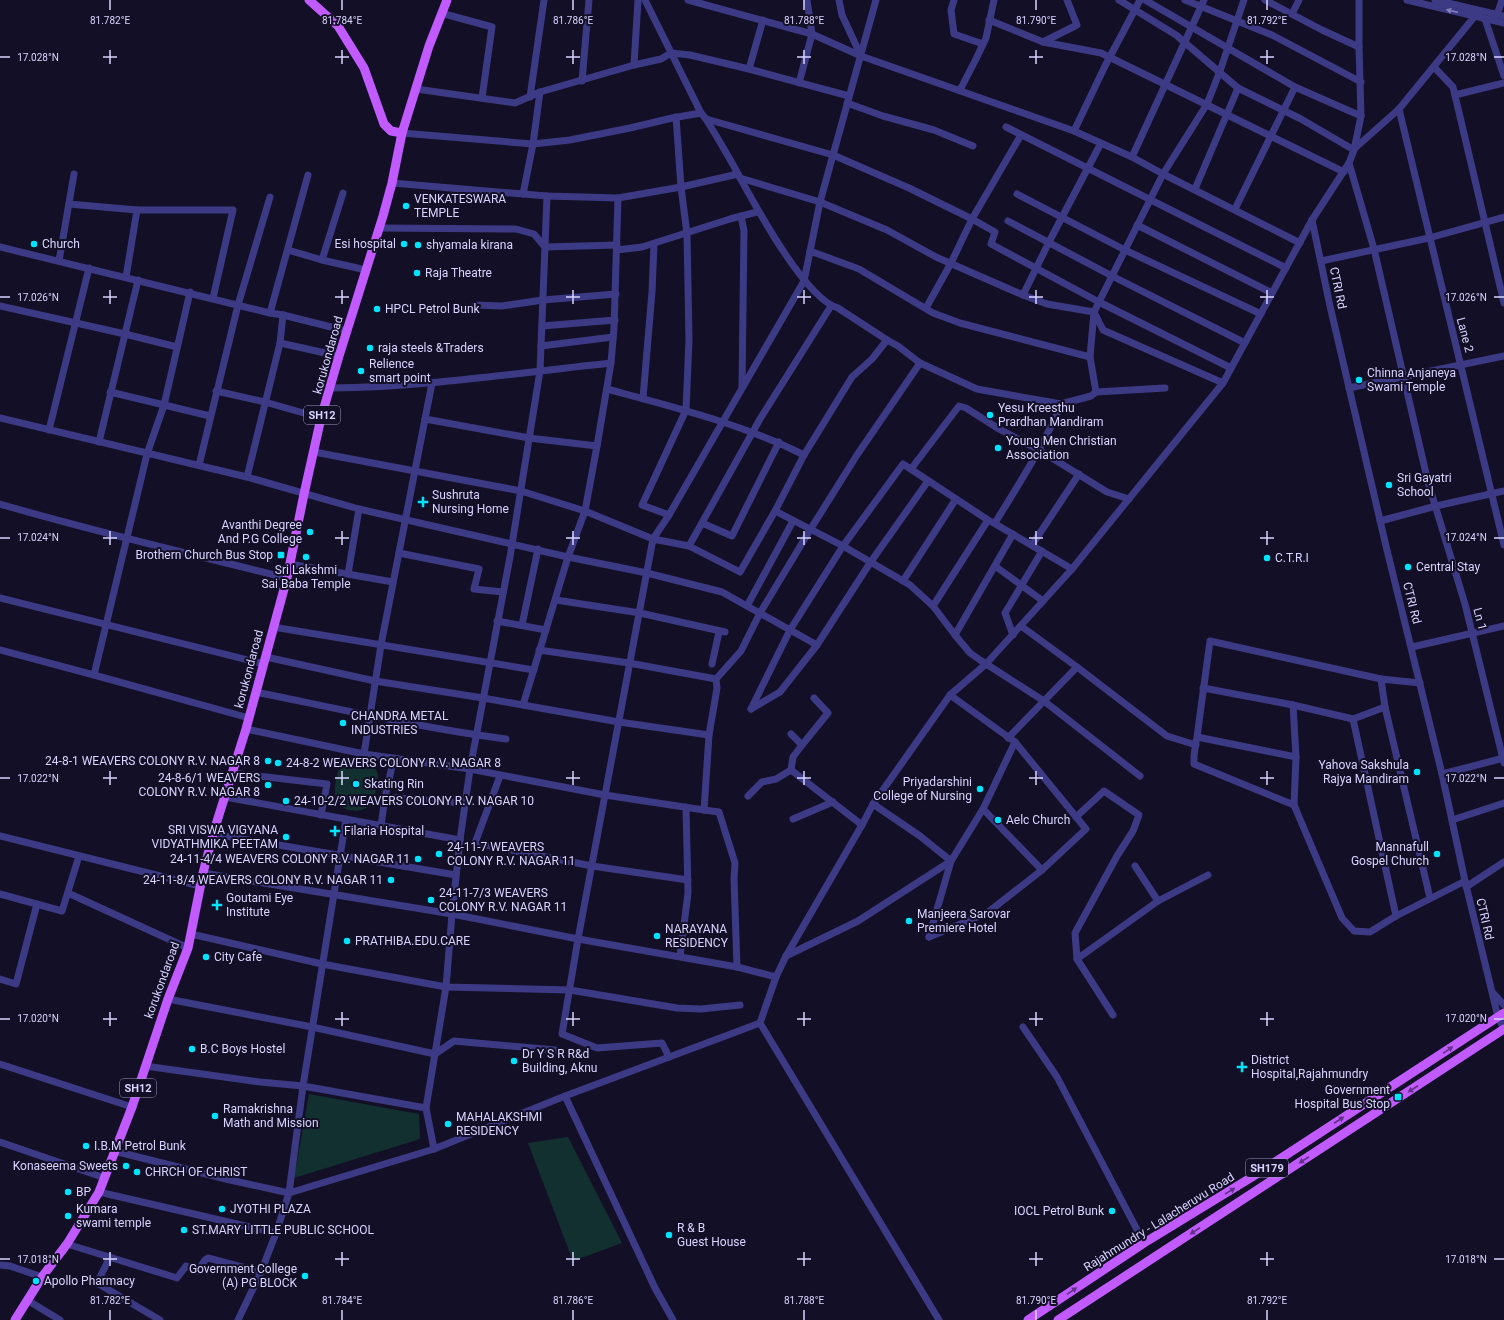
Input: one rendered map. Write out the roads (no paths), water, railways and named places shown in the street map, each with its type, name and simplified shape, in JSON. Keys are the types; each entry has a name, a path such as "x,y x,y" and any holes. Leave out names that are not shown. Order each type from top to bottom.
{"main road":[{"path":"308,0 338,26 347,44 364,68 384,124 391,131 402,132"},
{"name":"korukondaroad","path":"15,1320 42,1277 67,1244 99,1192 132,1107 168,999 188,948 203,872 213,834 246,729 287,578 321,418 392,183 402,132 441,13 447,0"},
{"name":"Rajahmundry - Lalacheruvu Road","path":"1028,1320 1144,1243 1252,1177 1501,1015"},
{"name":"SH179","path":"1058,1320 1504,1029"}],"street":[{"path":"530,97 544,0"},
{"path":"582,81 589,0"},
{"path":"634,65 638,0"},
{"path":"645,0 703,116 739,176 758,212 804,281 831,306 838,308 898,346 920,363 977,389 1061,404 1091,396 1096,392 1165,388"},
{"path":"688,0 812,34 861,56 1074,131 1132,157 1300,243"},
{"path":"800,83 812,34 807,0"},
{"path":"839,0 842,15 861,56"},
{"path":"670,1057 662,1043 597,1048 562,1034 578,939 653,539 669,515 804,281 820,202 876,0"},
{"path":"954,0 951,10 954,34 983,44"},
{"path":"960,90 983,44 994,0"},
{"path":"1043,42 1077,25 1067,0"},
{"path":"1119,0 1176,35 1220,71 1238,88 1283,110 1354,150"},
{"path":"1074,131 1140,0"},
{"path":"1145,0 1295,86 1361,116"},
{"path":"1185,0 1203,3 1237,21 1272,35 1361,82"},
{"path":"1096,392 1090,357 1094,312 1163,174 1207,104 1244,0"},
{"path":"1266,0 1322,30 1359,47"},
{"path":"1292,14 1299,0"},
{"path":"760,1023 776,977 786,956 874,804 950,695 986,664 1072,569 1223,383 1312,220 1344,172 1354,150 1361,116 1359,0"},
{"path":"1407,0 1504,23"},
{"path":"1435,0 1501,16 1502,0"},
{"path":"1132,157 1203,3"},
{"path":"441,13 492,27 482,98"},
{"path":"1354,150 1399,108 1475,16"},
{"path":"1486,19 1504,76"},
{"path":"749,69 763,20"},
{"path":"989,20 1043,42 1101,53 1344,172"},
{"path":"416,89 515,103 540,92 634,65 661,59 671,53 690,55 800,83 848,100 883,116 934,130 973,146"},
{"path":"1434,67 1453,87 1504,303"},
{"path":"1455,95 1504,83"},
{"path":"1235,209 1295,86"},
{"path":"1195,189 1238,88"},
{"path":"523,194 533,144 540,92"},
{"name":"Lane 2","path":"1399,108 1429,238 1504,545"},
{"path":"402,132 533,144 570,140 676,117 703,116 833,154 910,188 972,218 995,232 991,244 1099,302 1231,368"},
{"path":"669,515 642,505 686,410 689,340 687,234 681,187 676,117"},
{"path":"1006,127 1286,268"},
{"path":"926,308 972,218 1021,135"},
{"path":"1023,295 1101,143"},
{"name":"Ln 1","path":"1349,163 1374,249 1428,482 1472,634 1504,760"},
{"path":"59,261 74,174"},
{"path":"270,312 308,175"},
{"path":"392,183 547,196 618,198 739,176 820,202 887,230 936,257 1023,295 1048,304 1094,312"},
{"path":"322,260 343,192"},
{"path":"1017,194 1125,250 1261,314"},
{"path":"434,1149 426,1108 446,987 456,875 465,803 476,735 512,544 540,371 547,196"},
{"path":"199,465 238,305 270,198"},
{"path":"524,705 568,557 585,510 597,446 611,363 615,320 618,198"},
{"path":"69,204 137,210 233,210 213,298"},
{"path":"126,277 137,210"},
{"path":"379,228 516,229 534,234 545,247 642,247 758,212"},
{"path":"741,216 744,231 742,387"},
{"path":"1321,261 1429,238 1504,217"},
{"path":"1008,220 1112,276 1245,343"},
{"name":"CTRI Rd","path":"1312,220 1380,521 1412,647 1466,884 1492,992 1501,1015 1504,1029"},
{"path":"1137,225 1272,293"},
{"path":"642,398 652,292 654,244"},
{"path":"0,247 347,331"},
{"path":"288,250 322,260 366,270"},
{"path":"810,251 860,269 926,308 960,324 1090,357"},
{"path":"49,430 89,268"},
{"path":"99,442 138,280"},
{"path":"94,674 147,454 164,405 190,292"},
{"path":"475,305 502,306 543,300 616,294"},
{"path":"0,306 177,347"},
{"path":"689,546 752,432 831,306"},
{"path":"1094,312 1103,330 1223,383"},
{"path":"247,477 280,343 283,315"},
{"path":"542,326 615,320"},
{"path":"541,346 613,337"},
{"path":"314,452 521,491 585,510 653,539 689,546 740,572 775,511 804,455 852,377 872,359 887,340"},
{"path":"280,343 339,356"},
{"path":"1350,388 1504,356"},
{"path":"331,388 379,387 432,383 611,363"},
{"path":"704,810 709,735 717,688 716,679 741,651 760,613 810,530 857,455 920,363"},
{"path":"364,754 381,645 432,383"},
{"path":"606,389 723,421 779,442 804,455"},
{"path":"216,391 265,402 321,418"},
{"path":"110,392 210,416"},
{"path":"933,606 1039,450 1061,404"},
{"path":"911,469 959,406 966,408 999,429 1039,450 1107,492 1129,499"},
{"path":"0,418 247,477 359,509 568,557 647,573 722,592 817,645"},
{"path":"425,419 529,438 597,446"},
{"path":"702,523 732,536 779,442"},
{"path":"928,481 870,563 817,645 780,692 751,709 790,630 843,546 903,464 991,522 1072,569"},
{"path":"1032,545 1079,474"},
{"path":"1380,521 1436,506 1504,492"},
{"path":"903,581 956,499"},
{"path":"0,504 51,519 287,578"},
{"path":"348,574 359,509"},
{"path":"775,511 843,546 910,585 933,606 970,653 1044,701 1140,776"},
{"path":"747,606 793,521"},
{"path":"955,635 1013,534"},
{"path":"522,626 538,549"},
{"path":"1013,635 1005,613 1042,551"},
{"path":"399,553 479,569 474,589 503,592"},
{"path":"290,564 393,582"},
{"path":"995,566 1043,601"},
{"path":"0,598 265,661 619,722 709,735"},
{"path":"556,600 640,613 722,632 712,664"},
{"path":"498,621 546,630"},
{"path":"1021,626 1167,736 1196,745"},
{"path":"1412,647 1504,626"},
{"path":"273,627 534,670"},
{"path":"1294,805 1194,764 1210,641 1381,679 1420,683"},
{"path":"0,650 94,674 249,718"},
{"path":"540,650 629,663 716,679"},
{"path":"1008,738 1077,667"},
{"path":"1381,679 1385,708 1430,898"},
{"path":"1203,688 1293,705 1353,720 1385,708"},
{"path":"256,692 370,716 506,739"},
{"path":"950,695 1015,742 1086,829 1042,870 987,913 929,937 951,861 983,809 1015,742"},
{"path":"748,796 762,782 776,779 791,770 793,758 828,713 814,698"},
{"path":"1293,705 1296,757 1294,805 1342,918 1354,931 1370,932 1430,898 1466,884 1504,862"},
{"path":"1353,720 1396,916"},
{"path":"246,729 364,754 470,770 606,795 718,812 735,863 734,878 737,967"},
{"path":"791,734 802,745"},
{"path":"1197,737 1296,757"},
{"path":"381,826 385,797 394,758"},
{"path":"1442,774 1504,760"},
{"path":"791,770 862,825"},
{"path":"232,773 327,784 321,815"},
{"path":"500,776 475,843 592,866 688,880"},
{"path":"1076,817 1104,791 1139,815 1133,831 1117,856 1075,934 1077,959 1113,1015"},
{"path":"225,797 460,840"},
{"path":"385,797 465,803"},
{"path":"792,819 833,802"},
{"path":"1452,820 1504,803"},
{"path":"874,804 920,836 951,861"},
{"path":"680,956 688,893 686,808"},
{"path":"983,809 1042,870"},
{"path":"238,1320 261,1272 289,1193 303,1086 346,819"},
{"path":"213,834 456,875"},
{"path":"0,836 200,886"},
{"path":"0,894 62,911 79,856"},
{"path":"786,956 858,921 951,861"},
{"path":"1135,866 1158,901"},
{"path":"203,872 452,914 578,939 737,967 776,977"},
{"path":"1077,959 1158,901 1208,875"},
{"path":"68,893 188,948"},
{"path":"0,979 16,984 37,904"},
{"path":"191,934 322,964 446,987 570,990 677,1008 701,1009 740,1005"},
{"name":"CTRI Rd","path":"1492,992 1504,1005"},
{"path":"168,999 312,1027 435,1054 454,1041 555,1050"},
{"path":"114,1151 289,1193 434,1149 566,1096 760,1023"},
{"path":"760,1023 938,1320"},
{"path":"1023,1028 1057,1077 1144,1243"},
{"path":"0,1064 132,1107"},
{"path":"145,1066 260,1082 303,1086 426,1108"},
{"path":"566,1096 655,1288 673,1320"},
{"path":"0,1142 105,1178"},
{"path":"99,1192 276,1233"},
{"path":"67,1244 177,1278 186,1266 198,1271 208,1258 261,1272"},
{"path":"110,1257 98,1283 160,1320"},
{"path":"0,1265 10,1266 42,1277"},
{"path":"27,1300 60,1320"}],"place":[{"name":"VENKATESWARA TEMPLE","path":"406,206"},
{"name":"Church","path":"34,244"},
{"name":"Esi hospital","path":"404,244"},
{"name":"shyamala kirana","path":"418,245"},
{"name":"Raja Theatre","path":"417,273"},
{"name":"HPCL Petrol Bunk","path":"377,309"},
{"name":"raja steels &Traders","path":"370,348"},
{"name":"Relience smart point","path":"361,371"},
{"name":"Chinna Anjaneya Swami Temple","path":"1359,380"},
{"name":"Yesu Kreesthu Prardhan Mandiram","path":"990,415"},
{"name":"Young Men Christian Association","path":"998,448"},
{"name":"Sri Gayatri School","path":"1389,485"},
{"name":"Sushruta Nursing Home","path":"423,502"},
{"name":"Avanthi Degree And P.G College","path":"310,532"},
{"name":"Brothern Church Bus Stop","path":"281,555"},
{"name":"Sri Lakshmi Sai Baba Temple","path":"306,557"},
{"name":"C.T.R.I","path":"1267,558"},
{"name":"Central Stay","path":"1408,567"},
{"name":"CHANDRA METAL INDUSTRIES","path":"343,723"},
{"name":"24-8-1 WEAVERS COLONY R.V. NAGAR 8","path":"268,761"},
{"name":"24-8-2 WEAVERS COLONY R.V. NAGAR 8","path":"278,763"},
{"name":"Yahova Sakshula Rajya Mandiram","path":"1417,772"},
{"name":"Skating Rin","path":"356,784"},
{"name":"24-8-6/1 WEAVERS COLONY R.V. NAGAR 8","path":"268,785"},
{"name":"Priyadarshini College of Nursing","path":"980,789"},
{"name":"24-10-2/2 WEAVERS COLONY R.V. NAGAR 10","path":"286,801"},
{"name":"Aelc Church","path":"998,820"},
{"name":"Filaria Hospital","path":"335,831"},
{"name":"SRI VISWA VIGYANA VIDYATHMIKA PEETAM","path":"286,837"},
{"name":"24-11-7 WEAVERS COLONY R.V. NAGAR 11","path":"439,854"},
{"name":"Mannafull Gospel Church","path":"1437,854"},
{"name":"24-11-4/4 WEAVERS COLONY R.V. NAGAR 11","path":"418,859"},
{"name":"24-11-8/4 WEAVERS COLONY R.V. NAGAR 11","path":"391,880"},
{"name":"24-11-7/3 WEAVERS COLONY R.V. NAGAR 11","path":"431,900"},
{"name":"Goutami Eye Institute","path":"217,905"},
{"name":"Manjeera Sarovar Premiere Hotel","path":"909,921"},
{"name":"NARAYANA RESIDENCY","path":"657,936"},
{"name":"PRATHIBA.EDU.CARE","path":"347,941"},
{"name":"City Cafe","path":"206,957"},
{"name":"B.C Boys Hostel","path":"192,1049"},
{"name":"Dr Y S R R&d Building, Aknu","path":"514,1061"},
{"name":"District Hospital,Rajahmundry","path":"1242,1067"},
{"name":"Government Hospital Bus Stop","path":"1398,1097"},
{"name":"Ramakrishna Math and Mission","path":"215,1116"},
{"name":"MAHALAKSHMI RESIDENCY","path":"448,1124"},
{"name":"I.B.M Petrol Bunk","path":"86,1146"},
{"name":"Konaseema Sweets","path":"126,1166"},
{"name":"CHRCH OF CHRIST","path":"137,1172"},
{"name":"BP","path":"68,1192"},
{"name":"JYOTHI PLAZA","path":"222,1209"},
{"name":"IOCL Petrol Bunk","path":"1112,1211"},
{"name":"Kumara swami temple","path":"68,1216"},
{"name":"ST.MARY LITTLE PUBLIC SCHOOL","path":"184,1230"},
{"name":"R & B Guest House","path":"669,1235"},
{"name":"Government College (A) PG BLOCK","path":"305,1276"},
{"name":"Apollo Pharmacy","path":"36,1281"}]}
